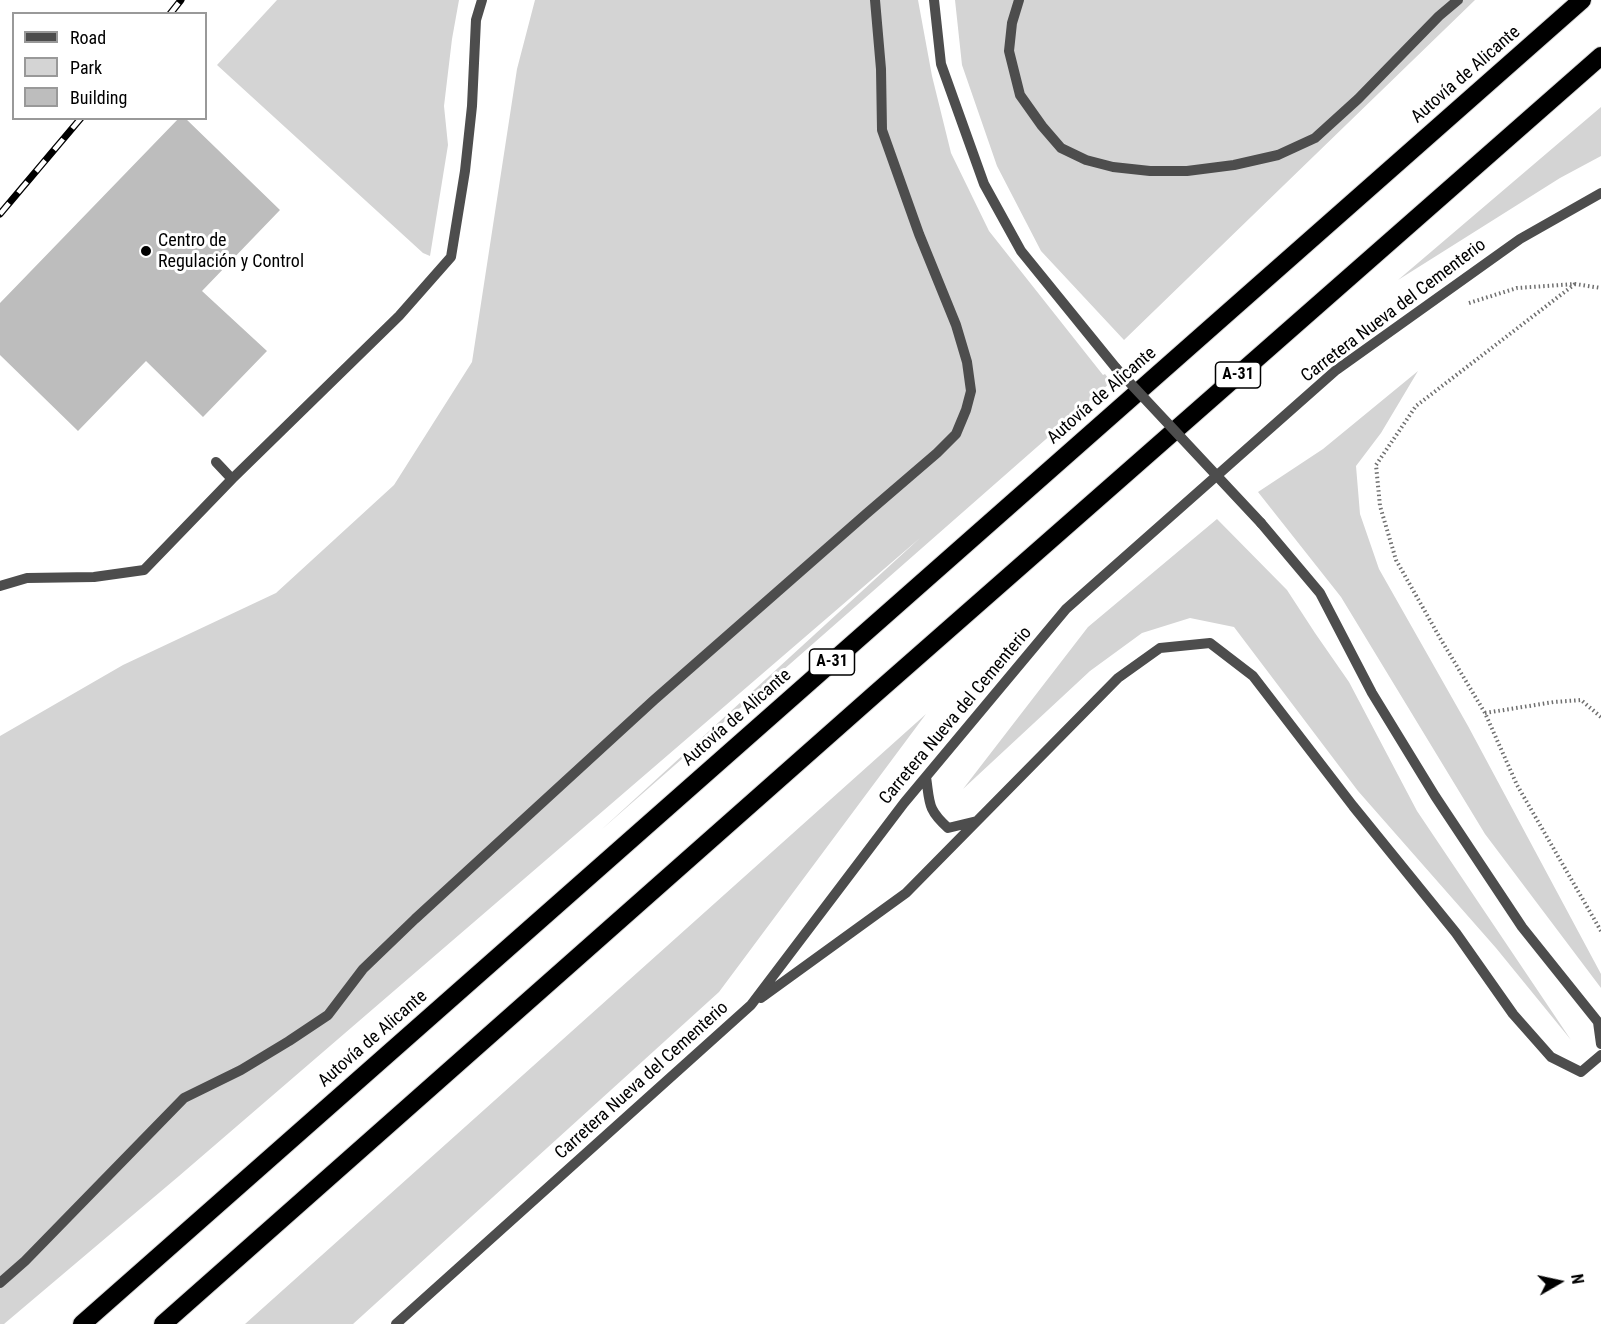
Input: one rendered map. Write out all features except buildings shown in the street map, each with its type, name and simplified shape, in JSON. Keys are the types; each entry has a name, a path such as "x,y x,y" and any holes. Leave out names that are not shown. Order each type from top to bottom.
{"highway":[{"name":"Autovía de Alicante","path":"82,1324 1582,0"},
{"name":"A-31","path":"163,1324 1601,56"}],"street":[{"path":"0,586 27,578 94,577 144,570 232,479 399,316 452,257 472,106 476,20 482,0"},
{"path":"0,1283 25,1261 184,1098 241,1070 328,1015 363,969 424,910 638,715 956,434 971,390 967,362 956,325 919,234 882,130 881,69 875,0"},
{"path":"934,0 941,64 984,184 1021,251 1116,368 1261,523 1320,593 1372,693 1435,796 1522,927 1598,1022 1601,1044"},
{"path":"1018,0 1012,23 1009,51 1020,95 1061,148 1086,160 1113,167 1150,171 1187,171 1234,165 1278,154 1315,138 1359,99 1439,16 1458,0"},
{"name":"Carretera Nueva del Cementerio","path":"396,1324 751,1005 897,813 1066,609 1335,371 1520,239 1601,193"},
{"path":"216,462 232,479"},
{"path":"751,1005 906,893 1118,678 1160,648 1210,643 1253,676 1353,806 1456,933 1513,1014 1551,1057 1581,1072 1601,1055"},
{"path":"926,777 930,804 935,816 948,828 977,821"}],"path":[{"path":"1575,284 1416,406 1376,465 1380,506 1396,560 1485,712 1517,785 1601,931"},
{"path":"1461,305 1517,288 1575,284 1601,288"},
{"path":"1485,712 1581,700 1601,717"}],"green space":[{"path":"277,0 459,0 444,106 448,145 430,256 423,253 217,65"},
{"path":"535,0 918,0 932,76 951,153 989,231 1103,375 1105,374 1111,382 601,830 920,538 179,1176 4,1324 0,1324 0,736 123,665 276,593 394,485 472,362 517,69"},
{"path":"955,0 1475,0 1124,340 1041,251 997,166 962,65"},
{"path":"1601,107 1601,156 1560,178 1398,280"},
{"path":"1418,371 1381,433 1356,466 1360,514 1379,569 1468,726 1601,974 1601,988 1485,834 1341,597 1258,492 1323,449"},
{"path":"1217,519 1287,590 1349,682 1417,811 1571,1040 1496,948 1358,791 1234,627 1190,618 1142,633 1090,671 963,789 1088,627"},
{"path":"926,714 719,992 353,1324 245,1324"}],"railway":[{"path":"172,12 181,0"},
{"path":"0,214 79,120"}],"place":[{"name":"Centro de Regulación y Control","path":"146,251"}]}
